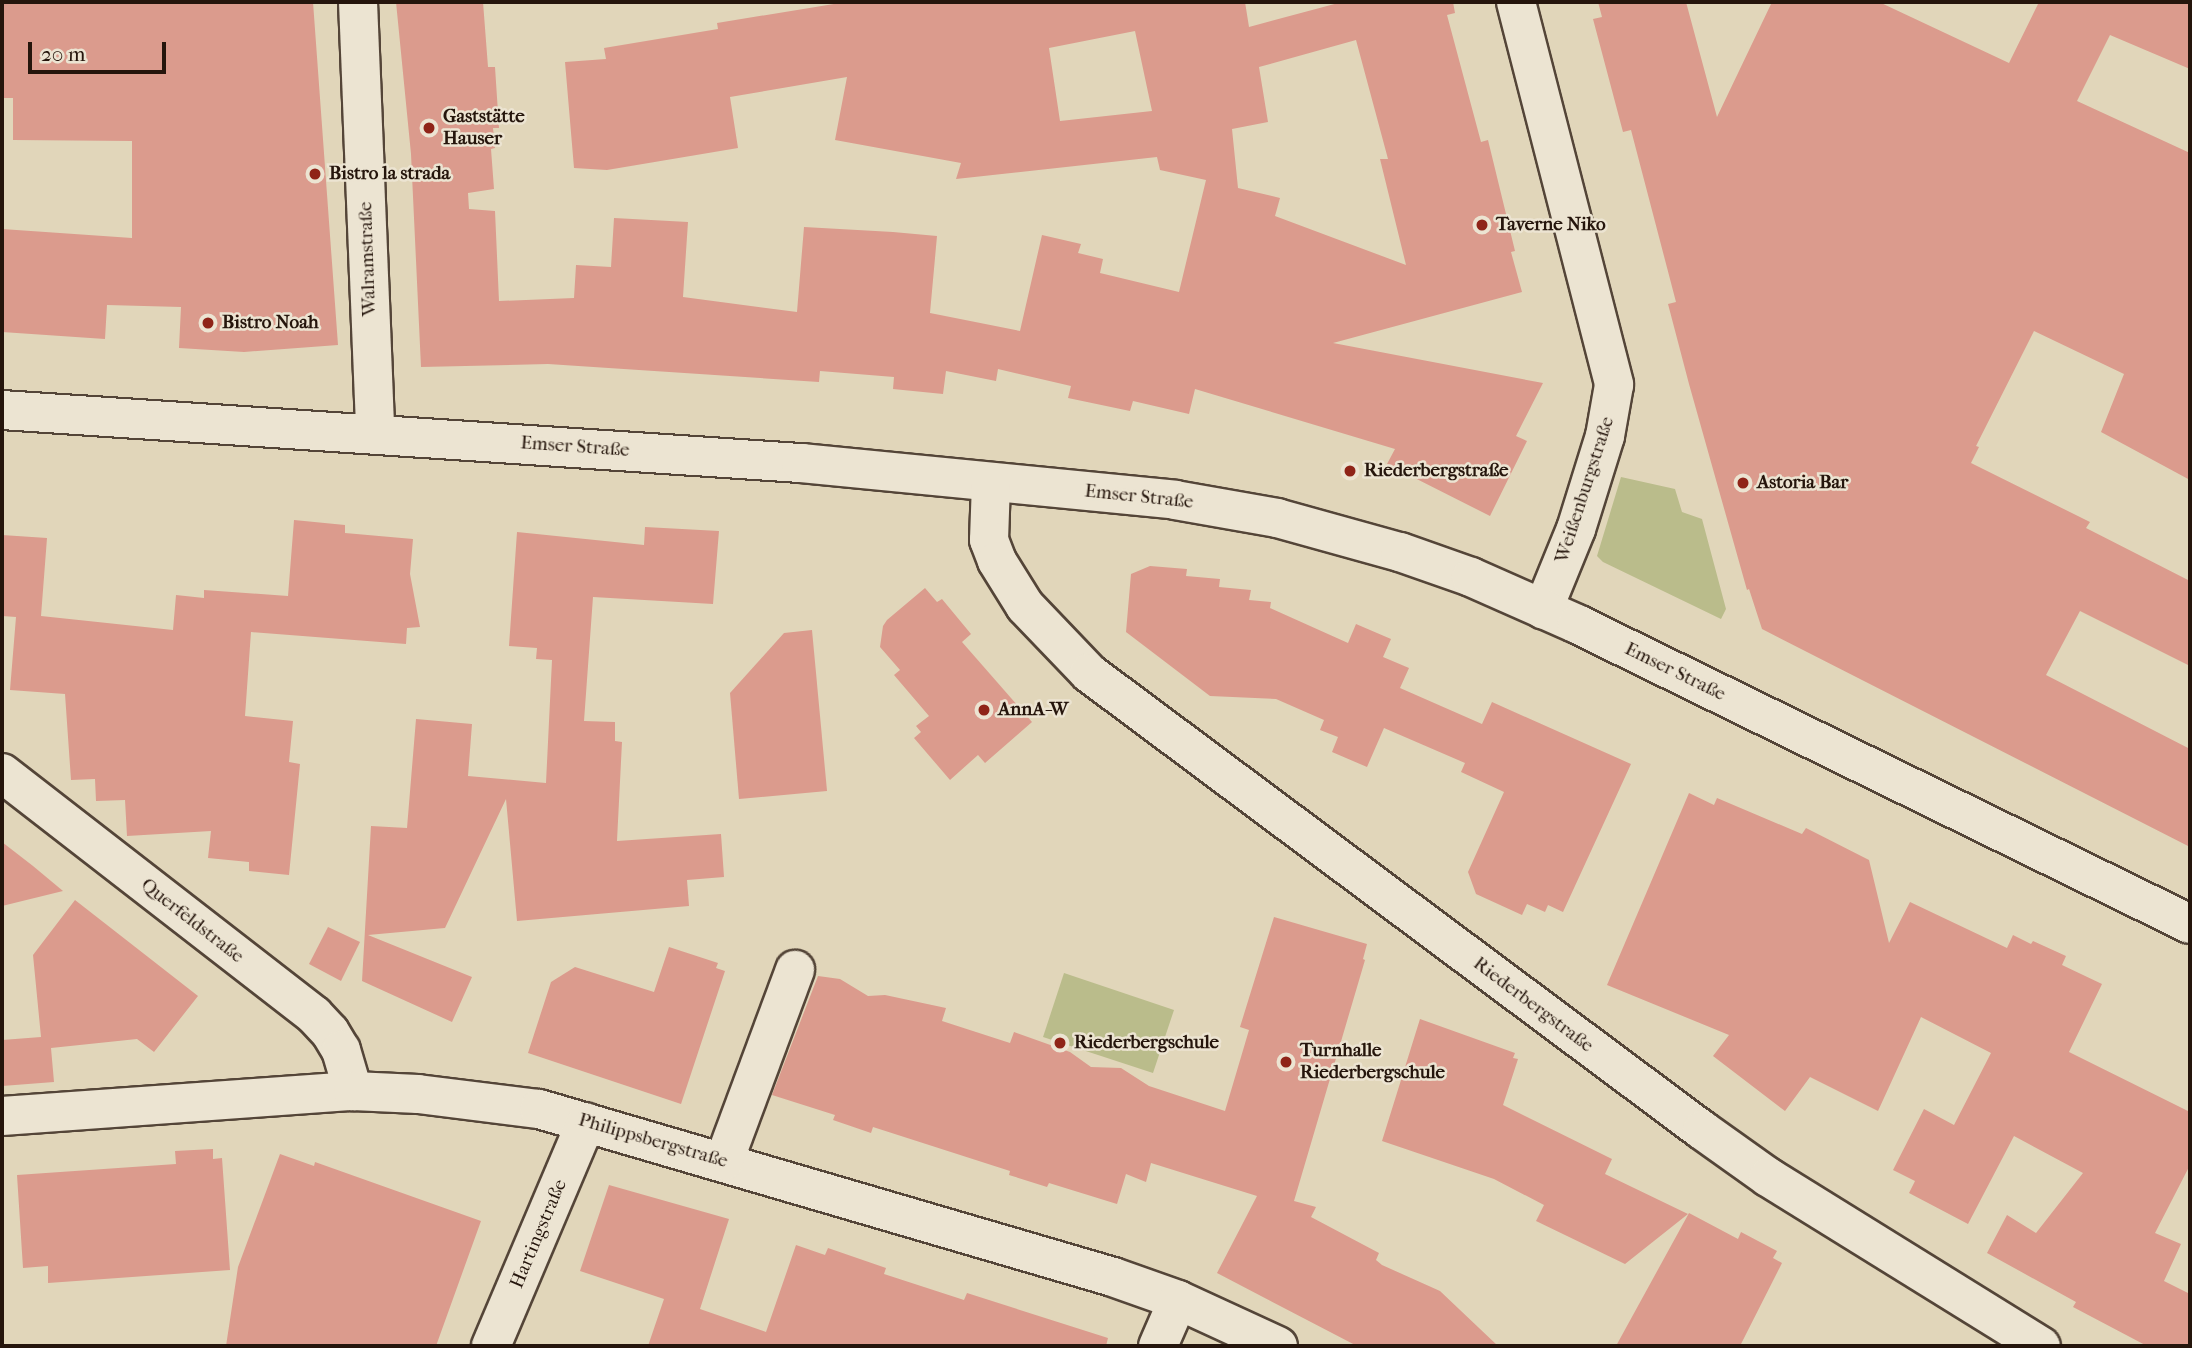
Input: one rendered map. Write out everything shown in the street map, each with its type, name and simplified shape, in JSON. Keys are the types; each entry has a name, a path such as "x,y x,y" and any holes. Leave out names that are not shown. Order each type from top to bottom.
{"street":[{"name":"Walramstraße","path":"358,2 375,433"},
{"name":"Weißenburgstraße","path":"1516,2 1614,385 1605,436 1572,541 1543,610"},
{"name":"Emser Straße","path":"2,410 801,463 1175,500 1290,521 1399,552 1471,578 1543,610 2190,924"},
{"name":"Riederbergstraße","path":"991,483 989,545 997,561 1025,606 1089,673 1768,1177 2041,1346"},
{"name":"Querfeldstraße","path":"2,773 313,1016 330,1032 341,1050 353,1091"},
{"path":"724,1161 795,970"},
{"name":"Philippsbergstraße","path":"2,1116 353,1091 418,1094 539,1109 724,1161 1178,1300 1278,1346"},
{"name":"Hartingstraße","path":"491,1346 586,1122"},
{"path":"1158,1346 1178,1300"}],"green space":[{"path":"1621,477 1675,489 1682,512 1702,519 1726,609 1721,619 1603,562 1597,556"},
{"path":"1064,973 1174,1010 1153,1073 1043,1037"}],"building":[{"path":"2,2 313,2 338,345 244,352 179,348 181,307 107,305 105,339 2,332 2,229 132,238 132,141 13,140 13,98 2,98"},
{"path":"396,2 483,2 488,67 495,67 499,128 493,128 495,148 491,149 494,189 468,193 469,209 495,211 499,301 574,298 576,265 611,267 614,218 688,222 683,297 797,312 804,227 893,232 937,236 930,313 1020,331 1042,235 1081,244 1078,253 1103,259 1100,273 1179,292 1206,180 1160,170 1157,157 956,179 961,163 835,140 847,77 730,97 738,148 607,170 574,168 565,62 606,59 604,48 718,29 717,23 846,2 1245,2 1249,27 1342,2 1453,2 1455,13 1447,15 1481,142 1488,140 1515,251 1511,252 1522,292 1333,343 1543,383 1516,436 1527,441 1490,516 1387,464 1395,449 1195,389 1189,414 1133,401 1130,411 1068,398 1071,386 998,369 996,381 946,371 943,394 893,389 894,377 820,371 819,382 548,364 421,367 411,154","holes":["1135,31 1152,111 1060,121 1049,48","1356,40 1388,159 1380,159 1406,265 1275,216 1280,198 1238,188 1232,129 1268,122 1259,67"]},
{"path":"1598,2 1686,2 1717,117 1772,2 1879,2 2009,63 2039,2 2190,2 2190,69 2110,35 2077,101 2190,153 2190,480 2101,432 2124,374 2034,331 1976,446 1979,447 1971,463 2090,522 2086,528 2190,581 2190,666 2080,611 2046,675 2190,749 2190,847 1762,629 1749,589 1747,590 1689,384 1668,304 1676,302 1631,130 1623,132 1593,19 1602,17"},
{"path":"294,520 345,525 345,533 413,539 410,574 420,627 407,628 406,644 251,632 245,716 293,721 289,762 300,764 289,875 249,871 249,862 208,858 211,831 127,836 125,800 96,801 95,779 71,780 65,694 10,690 16,617 2,616 2,535 47,538 41,616 173,630 176,595 204,598 204,590 288,596"},
{"path":"645,527 719,531 713,604 593,597 584,721 615,722 615,741 622,742 617,841 721,834 724,877 687,880 689,906 517,921 506,799 445,928 368,935 472,977 452,1022 362,981 371,826 407,828 416,719 472,724 468,776 546,783 552,660 536,659 537,648 509,646 517,532 644,545"},
{"path":"1150,566 1187,569 1186,576 1220,579 1219,587 1251,590 1249,600 1271,602 1270,608 1348,643 1356,624 1391,639 1383,657 1409,668 1400,688 1482,724 1492,702 1631,764 1563,912 1548,905 1545,912 1527,904 1522,915 1476,894 1468,872 1504,792 1461,772 1465,763 1384,728 1367,767 1332,752 1338,737 1320,730 1324,720 1276,699 1210,696 1126,632 1131,574"},
{"path":"925,588 937,602 942,599 971,634 962,642 1032,722 985,763 978,755 950,780 914,738 921,732 916,726 929,716 894,675 900,670 880,647 883,626 887,620"},
{"path":"812,630 827,791 739,799 730,693 784,633"},
{"path":"1689,793 1714,805 1717,798 1802,834 1806,828 1869,860 1889,943 1910,902 2007,948 2013,935 2031,944 2033,941 2066,956 2062,965 2102,984 2069,1052 2190,1112 2190,1165 2155,1233 2181,1244 2164,1281 2190,1294 2190,1346 2147,1346 2073,1307 2076,1302 1987,1253 2007,1215 2036,1233 2083,1173 2014,1136 1968,1224 1909,1193 1915,1181 1893,1170 1924,1109 1954,1125 1991,1053 1921,1017 1878,1111 1810,1077 1785,1111 1713,1056 1729,1035 1607,985"},
{"path":"2,842 33,866 63,891 2,906"},
{"path":"75,900 198,996 154,1052 137,1039 51,1048 54,1082 2,1086 2,1040 41,1037 33,955"},
{"path":"1274,917 1367,944 1363,959 1365,960 1294,1201 1316,1207 1311,1217 1379,1253 1376,1260 1382,1265 1440,1291 1498,1346 1357,1346 1217,1273 1257,1196 1151,1163 1146,1182 1126,1174 1117,1204 1049,1183 1047,1187 1009,1175 1010,1171 873,1127 871,1133 833,1120 835,1115 772,1095 818,976 840,979 868,996 885,995 946,1008 942,1021 1010,1043 1014,1032 1070,1052 1091,1067 1121,1068 1149,1086 1225,1111 1249,1030 1240,1027"},
{"path":"328,927 360,942 341,981 309,964"},
{"path":"669,947 718,963 716,968 725,971 681,1104 528,1053 551,982 575,967 654,992"},
{"path":"1420,1019 1515,1053 1513,1058 1518,1059 1503,1105 1612,1159 1605,1174 1688,1214 1625,1264 1536,1221 1544,1205 1494,1179 1382,1141"},
{"path":"213,1149 213,1159 222,1158 230,1270 48,1283 48,1266 23,1268 17,1175 176,1164 175,1151"},
{"path":"280,1154 314,1166 315,1162 481,1221 436,1346 226,1346 238,1267"},
{"path":"609,1185 729,1219 700,1309 766,1332 796,1245 825,1255 828,1248 886,1268 884,1274 964,1300 967,1293 1108,1338 1106,1346 648,1346 664,1299 580,1271"},
{"path":"1689,1213 1738,1239 1741,1232 1777,1251 1773,1258 1782,1263 1740,1346 1616,1346"}],"place":[{"name":"Gaststätte Hauser","path":"429,128"},
{"name":"Bistro la strada","path":"315,174"},
{"name":"Taverne Niko","path":"1482,225"},
{"name":"Bistro Noah","path":"208,323"},
{"name":"Riederbergstraße","path":"1350,471"},
{"name":"Astoria Bar","path":"1743,483"},
{"name":"AnnA-W","path":"984,710"},
{"name":"Riederbergschule","path":"1060,1043"},
{"name":"Turnhalle Riederbergschule","path":"1286,1062"}]}
